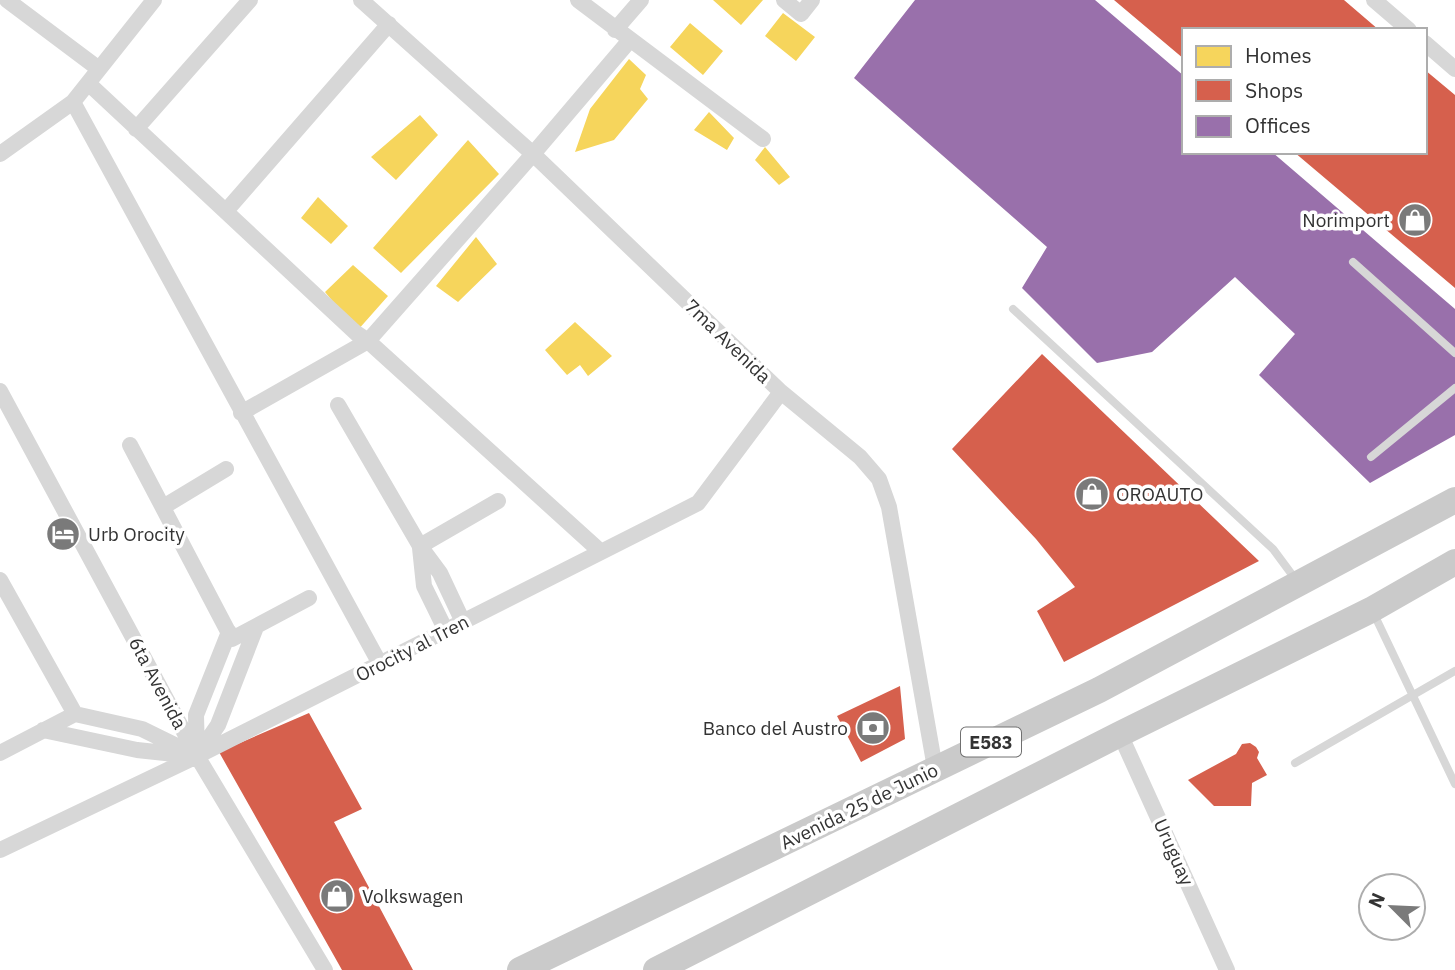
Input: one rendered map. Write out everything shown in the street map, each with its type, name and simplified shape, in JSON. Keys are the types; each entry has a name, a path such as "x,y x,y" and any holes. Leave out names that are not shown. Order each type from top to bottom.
{"main road":[{"name":"Avenida 25 de Junio","path":"520,970 1099,690 1455,500"},
{"name":"E583","path":"656,970 1120,734 1371,610 1455,562"}],"street":[{"path":"0,11 7,0 99,69"},
{"path":"0,154 73,102 154,0"},
{"path":"136,129 250,0"},
{"name":"7ma Avenida","path":"361,0 533,154 780,392 860,457 878,479 889,507 935,768"},
{"path":"578,0 763,139"},
{"path":"615,30 641,0"},
{"path":"784,0 801,14 812,0"},
{"path":"1374,0 1407,28"},
{"path":"226,211 389,24"},
{"path":"241,413 368,341 630,40"},
{"path":"1427,45 1455,69"},
{"path":"88,83 356,333 601,552"},
{"path":"73,102 380,664"},
{"name":"6ta Avenida","path":"0,391 197,756 325,970"},
{"name":"Orocity al Tren","path":"0,850 197,756 698,503 780,392"},
{"path":"338,405 420,546 440,573 463,622"},
{"path":"130,444 232,639 309,598"},
{"path":"163,507 226,469"},
{"path":"420,546 498,501"},
{"path":"420,546 424,586 446,631"},
{"path":"0,580 75,714"},
{"path":"197,756 218,724 256,627"},
{"path":"197,756 196,715 229,632"},
{"path":"0,753 75,714 142,729 197,756"},
{"path":"43,730 137,750 197,756"},
{"name":"Uruguay","path":"1120,734 1227,970"}],"lane":[{"path":"1353,262 1455,353"},
{"path":"1013,309 1273,549 1298,583"},
{"path":"1371,457 1455,388"},
{"path":"1371,610 1455,784"},
{"path":"1295,763 1455,671"}],"building: Homes":[{"path":"713,0 763,0 741,25"},
{"path":"783,13 815,37 796,61 765,36"},
{"path":"690,23 723,51 703,75 670,47"},
{"path":"629,59 646,75 640,89 648,99 614,140 575,152 590,109"},
{"path":"709,112 734,138 727,150 694,130"},
{"path":"420,115 438,135 396,180 371,157"},
{"path":"468,140 499,174 401,273 373,248"},
{"path":"765,147 790,177 779,185 755,160"},
{"path":"318,197 348,226 331,244 301,218"},
{"path":"476,237 497,264 458,302 436,286"},
{"path":"353,265 388,296 357,331 325,292"},
{"path":"575,322 612,356 588,376 580,365 567,375 545,350"}],"building: Shops":[{"path":"1114,0 1344,0 1377,28 1182,28 1182,57"},
{"name":"Norimport","path":"1427,72 1455,95 1455,288 1296,154 1427,154"},
{"name":"OROAUTO","path":"1042,354 1259,561 1064,662 1037,611 1075,587 1036,539 952,449"},
{"name":"Banco del Austro","path":"900,686 905,739 861,762 837,716"},
{"name":"Volkswagen","path":"309,713 362,809 334,822 413,970 342,970 219,752"},
{"path":"1250,743 1259,752 1257,758 1267,775 1252,783 1251,806 1214,806 1188,780 1236,754 1242,744"}],"building: Offices":[{"path":"915,0 1095,0 1182,74 1182,154 1274,154 1455,309 1455,435 1370,483 1259,375 1295,334 1235,277 1152,352 1097,363 1022,288 1047,247 854,78"}],"place":[{"name":"Norimport","path":"1415,220"},
{"name":"OROAUTO","path":"1092,494"},
{"name":"Urb Orocity","path":"63,534"},
{"name":"Banco del Austro","path":"873,728"},
{"name":"Volkswagen","path":"337,896"}]}
